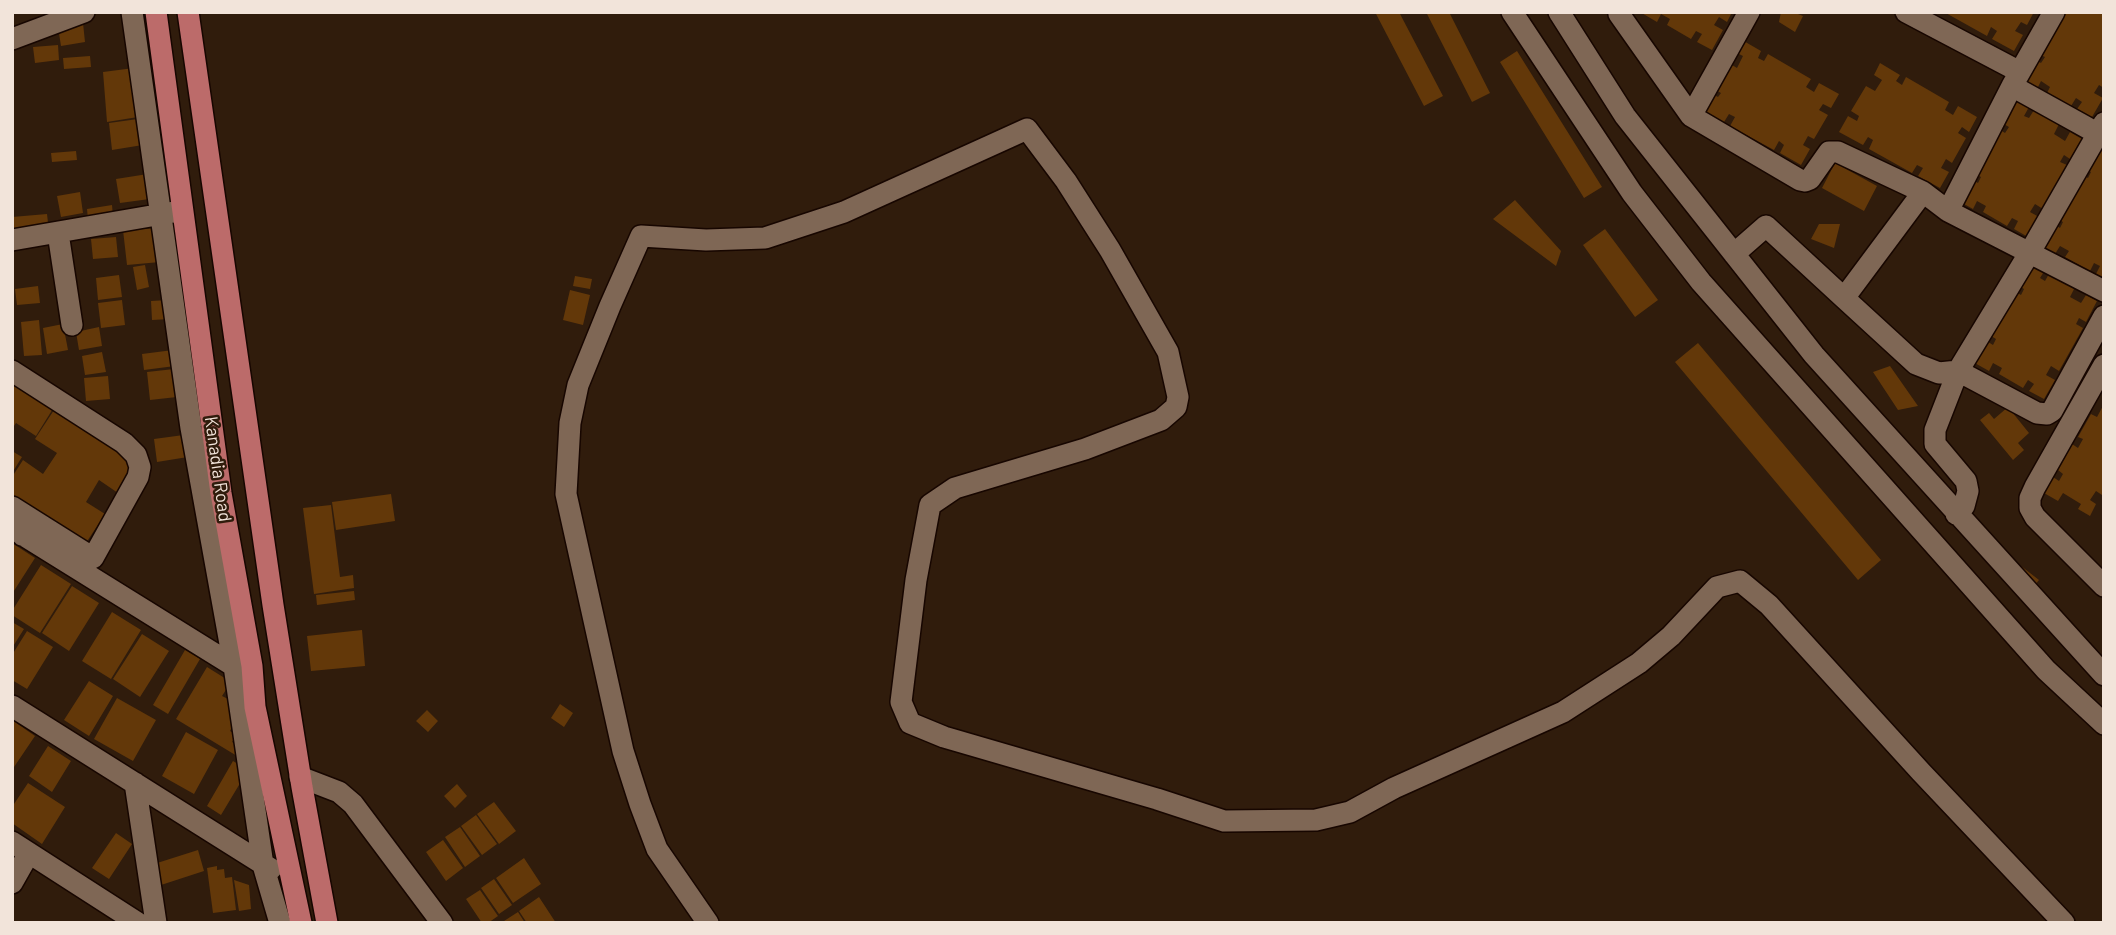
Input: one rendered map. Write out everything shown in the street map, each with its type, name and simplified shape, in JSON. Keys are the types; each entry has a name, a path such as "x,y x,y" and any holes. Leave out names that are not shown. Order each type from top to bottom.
{"main road":[{"name":"Kanadia Road","path":"156,12 183,210 190,341 221,493 243,666 256,707 300,923"},
{"name":"Kanadia Road","path":"188,12 259,513 300,776 327,923"}],"street":[{"path":"12,39 84,12"},
{"path":"132,12 161,214 190,341"},
{"path":"1512,12 1632,193 1701,282 2046,670 2104,724"},
{"path":"1559,12 1626,116 1814,355 2104,675"},
{"path":"1620,12 1691,116 1800,180 1810,179 1829,152 1838,152 1923,192 1948,211 2104,291"},
{"path":"1691,116 1749,12"},
{"path":"1906,12 2102,131 1958,371 1935,430 1934,438 1939,449 1966,481 1968,491 1964,506 1956,514"},
{"path":"1948,211 2054,12"},
{"path":"708,923 657,849 640,804 623,751 566,494 573,410 579,385 610,306 641,236 706,240 765,239 844,212 1027,130 1066,181 1110,250 1168,352 1178,397 1176,407 1161,421 1085,449 955,488 930,505 916,580 901,702 909,723 944,737 1224,821 1316,820 1350,812 1394,788 1563,712 1639,663 1671,636 1717,587 1740,581 1769,605 1921,772 2064,923"},
{"path":"1844,298 1923,192"},
{"path":"12,240 183,210"},
{"path":"1734,254 1766,226 1916,364 1938,373 1958,371 2037,413 2047,414 2052,411 2104,316"},
{"path":"58,233 72,325"},
{"path":"2101,577 2035,517 2030,508 2030,498 2104,365"},
{"path":"12,372 124,443 136,456 140,467 138,477 93,558 22,528"},
{"path":"12,507 22,528 243,666 263,865 281,923"},
{"path":"12,706 290,882"},
{"path":"300,776 339,792 353,804 442,923"},
{"path":"135,783 156,923"},
{"path":"12,883 21,848 138,923"}],"building":[{"path":"1375,12 1399,12 1443,96 1424,106"},
{"path":"1426,12 1449,12 1490,93 1472,102"},
{"path":"1640,12 1732,12 1727,22 1719,17 1714,25 1723,30 1712,50 1697,42 1702,34 1696,31 1691,39 1667,25 1670,19 1661,14 1657,22"},
{"path":"1781,12 1793,12 1803,16 1795,32 1779,22"},
{"path":"1944,12 2034,12 2027,25 2021,22 2015,31 2023,35 2014,51 1992,39 1997,31 1991,27 1987,36"},
{"path":"2058,12 2104,12 2104,88 2099,85 2094,93 2103,98 2092,117 2077,109 2082,102 2076,98 2071,106 2047,93 2050,87 2041,81 2037,89 2021,80 2033,59 2041,63 2045,57 2036,53"},
{"path":"83,23 85,42 61,46 58,27"},
{"path":"1742,40 1761,51 1758,58 1764,61 1768,54 1811,79 1806,87 1814,92 1819,83 1839,94 1831,108 1823,104 1819,110 1828,115 1814,139 1808,136 1803,145 1810,149 1801,165 1780,153 1784,145 1779,141 1774,150 1730,126 1735,117 1729,114 1724,122 1701,109 1710,93 1718,97 1721,93 1712,88 1727,62 1737,68 1743,56 1735,52"},
{"path":"58,45 59,60 35,63 33,47"},
{"path":"1517,51 1602,187 1584,198 1500,62"},
{"path":"90,56 91,67 64,69 63,58"},
{"path":"1880,63 1900,75 1896,81 1902,85 1906,77 1949,102 1945,110 1953,115 1958,106 1977,117 1969,132 1962,127 1958,133 1966,138 1952,163 1946,159 1941,168 1949,172 1940,188 1918,176 1923,168 1917,165 1912,173 1869,149 1873,140 1868,137 1863,145 1839,132 1848,116 1857,121 1859,116 1851,111 1866,86 1875,91 1882,80 1874,75"},
{"path":"134,68 138,117 107,122 103,72"},
{"path":"2013,98 2029,107 2024,116 2029,118 2034,110 2059,124 2054,134 2065,141 2070,132 2082,139 2070,159 2064,155 2060,162 2067,165 2043,209 2035,204 2030,212 2039,217 2028,237 2014,229 2018,221 2012,218 2007,226 1983,212 1986,206 1977,201 1973,209 1957,200 1969,178 1978,183 1981,177 1972,172 1997,128 2005,133 2009,127 2000,122"},
{"path":"145,118 149,144 112,150 109,123"},
{"path":"2095,144 2104,148 2104,279 2096,274 2100,266 2094,263 2090,271 2065,257 2069,251 2060,246 2055,254 2039,245 2052,223 2060,228 2063,222 2054,217 2079,173 2088,178 2091,172 2082,167"},
{"path":"76,151 77,160 52,162 51,153"},
{"path":"1835,163 1877,186 1864,211 1822,188"},
{"path":"154,173 157,198 120,203 116,179"},
{"path":"80,192 83,213 61,217 57,196"},
{"path":"1515,200 1561,251 1556,266 1493,219"},
{"path":"112,205 113,216 88,220 87,209"},
{"path":"47,214 49,231 12,234 12,217"},
{"path":"1819,224 1840,224 1834,248 1811,239"},
{"path":"158,228 160,262 127,265 123,230"},
{"path":"1605,229 1658,300 1635,317 1583,245"},
{"path":"116,237 118,257 93,259 91,239"},
{"path":"2029,261 2045,270 2040,278 2045,281 2050,272 2075,287 2070,297 2081,303 2086,295 2097,301 2086,322 2079,318 2076,324 2083,328 2059,371 2051,366 2046,375 2055,380 2044,399 2029,391 2034,384 2028,380 2023,388 1999,374 2002,368 1993,363 1989,371 1973,362 1985,340 1993,345 1996,339 1988,334 2012,290 2021,295 2024,289 2016,284"},
{"path":"145,265 149,287 137,290 133,267"},
{"path":"119,275 122,297 98,300 96,278"},
{"path":"575,276 592,279 590,289 573,286"},
{"path":"38,286 40,303 17,305 15,289"},
{"path":"570,290 590,295 583,325 563,320"},
{"path":"122,300 125,325 101,328 98,303"},
{"path":"168,300 170,319 152,320 151,301"},
{"path":"39,320 42,355 24,356 21,322"},
{"path":"63,324 68,350 47,354 43,328"},
{"path":"99,327 102,346 79,350 76,332"},
{"path":"1698,343 1881,560 1858,580 1675,362"},
{"path":"173,350 175,366 144,370 142,354"},
{"path":"102,352 106,372 85,375 82,356"},
{"path":"1890,366 1918,406 1898,410 1873,372"},
{"path":"183,368 186,396 150,400 147,372"},
{"path":"108,376 110,399 86,401 84,378"},
{"path":"12,380 54,407 36,436 16,423 12,429"},
{"path":"2104,404 2104,491 2102,495 2096,491 2090,500 2096,504 2090,516 2078,509 2081,504 2063,493 2058,501 2044,493 2053,477 2059,481 2063,474 2058,470 2072,444 2078,448 2083,439 2078,437 2091,414 2097,417"},
{"path":"2008,407 2029,433 2018,443 2024,450 2013,460 1980,420 1989,413 1994,419"},
{"path":"54,410 137,464 118,493 99,480 86,502 105,514 84,546 12,499 12,477 23,460 43,474 57,453 35,439"},
{"path":"191,434 194,456 157,462 154,439"},
{"path":"12,451 22,457 12,473"},
{"path":"391,494 395,521 336,530 332,502"},
{"path":"331,505 340,577 353,575 354,588 314,594 303,508"},
{"path":"12,543 35,558 12,594"},
{"path":"2012,559 2039,580 2034,586"},
{"path":"41,565 71,584 40,633 12,615 12,611"},
{"path":"72,586 99,603 69,651 42,633"},
{"path":"354,591 355,600 317,605 316,595"},
{"path":"112,612 141,630 111,679 82,661"},
{"path":"12,622 24,629 12,648"},
{"path":"362,630 365,666 311,671 307,636"},
{"path":"27,631 53,647 27,689 12,680 12,655"},
{"path":"142,634 169,651 140,697 113,679"},
{"path":"185,650 200,659 168,714 153,705"},
{"path":"207,667 231,682 222,696 230,700 233,715 230,720 234,723 230,731 237,735 232,742 242,748 237,756 176,719"},
{"path":"89,681 113,696 89,736 64,720"},
{"path":"117,698 156,720 133,761 94,739"},
{"path":"560,704 573,713 564,727 551,718"},
{"path":"427,710 438,721 428,732 416,721"},
{"path":"12,720 35,736 12,770"},
{"path":"186,732 218,750 194,794 162,776"},
{"path":"48,746 71,761 52,792 29,776"},
{"path":"233,761 248,770 221,815 207,806"},
{"path":"28,783 65,807 42,844 12,823 12,807"},
{"path":"457,784 467,796 455,808 444,796"},
{"path":"494,802 516,831 499,844 477,814"},
{"path":"476,815 497,844 482,855 461,826"},
{"path":"460,827 480,856 465,867 445,837"},
{"path":"116,833 132,844 109,879 92,868"},
{"path":"443,840 463,868 446,881 426,852"},
{"path":"198,850 204,871 161,885 154,864"},
{"path":"524,858 541,884 513,903 496,878"},
{"path":"217,866 217,870 224,869 225,878 232,877 236,910 213,913 207,868"},
{"path":"494,879 512,905 499,914 481,888"},
{"path":"234,880 249,885 251,909 239,911"},
{"path":"480,890 498,916 488,923 482,923 466,899"},
{"path":"539,897 556,923 527,923 519,911"},
{"path":"518,912 525,923 505,923 504,921"}]}
